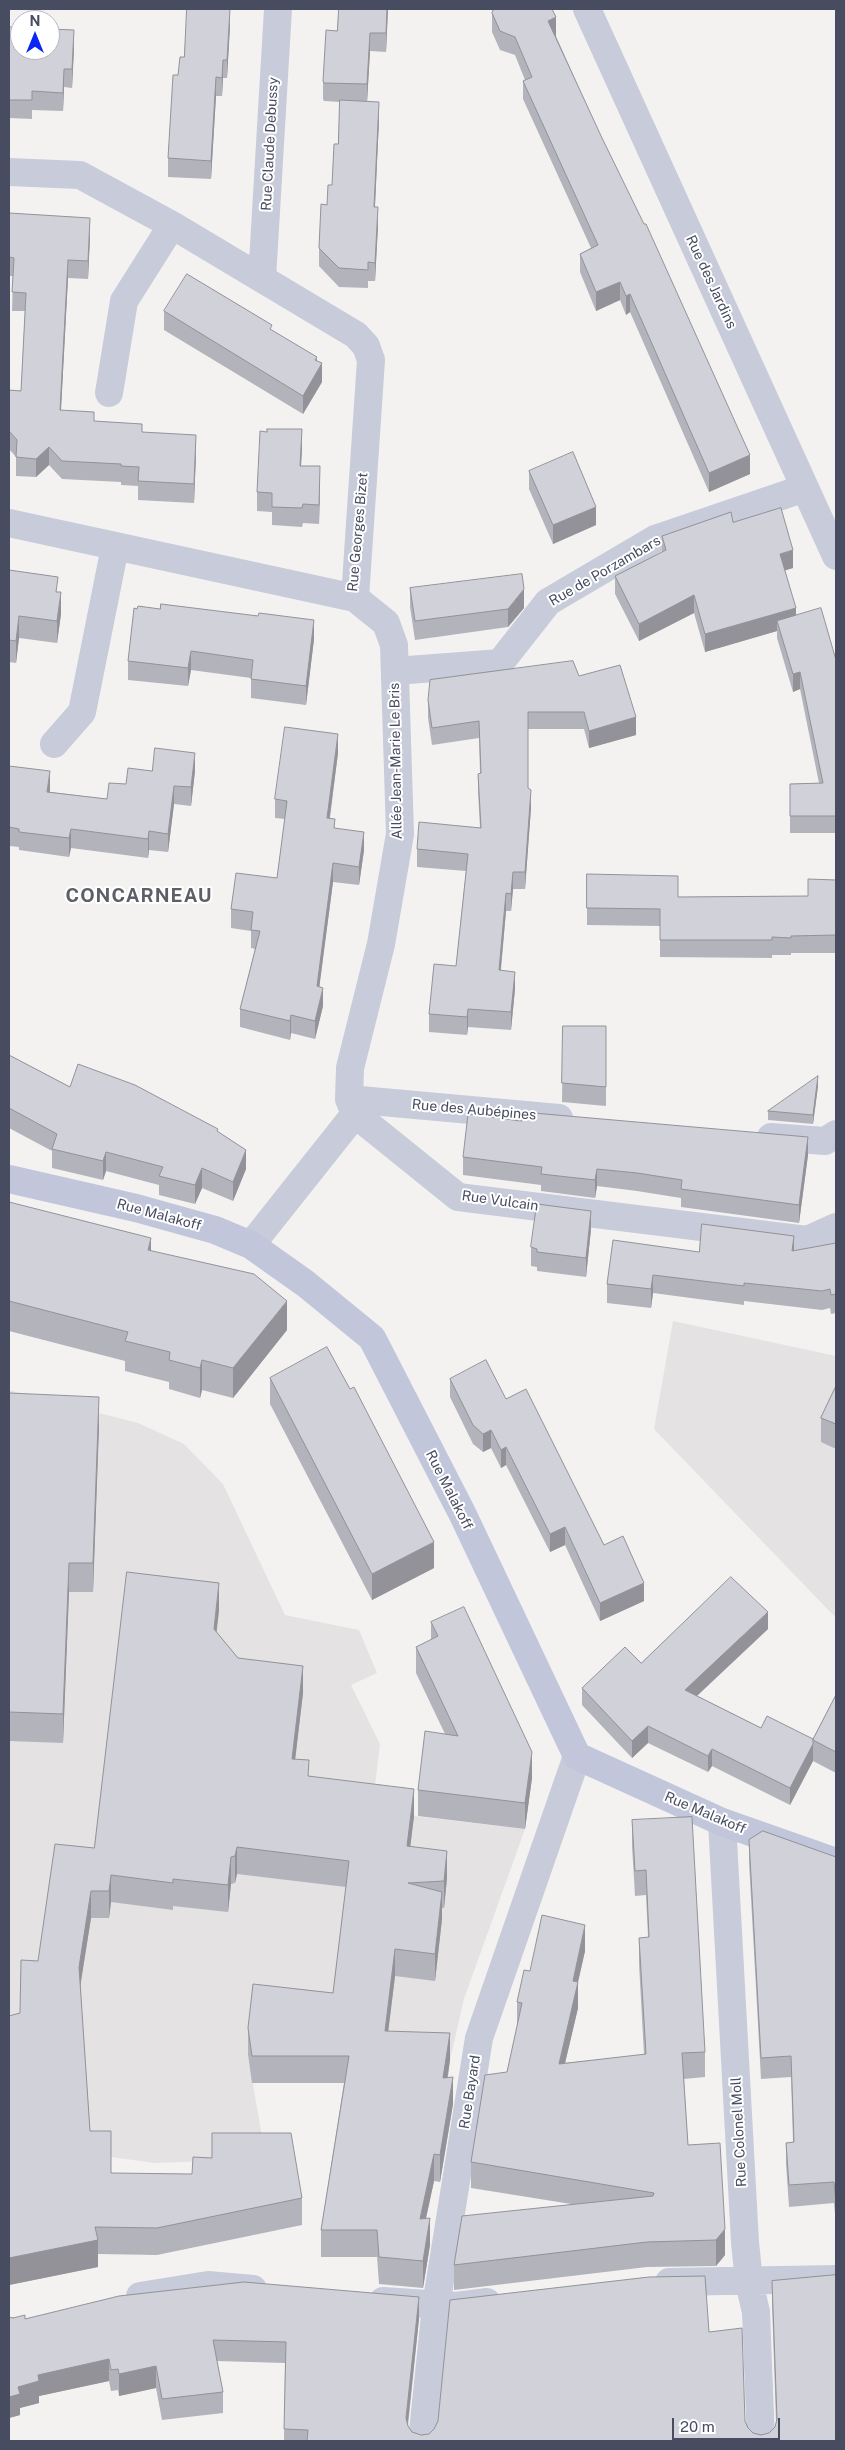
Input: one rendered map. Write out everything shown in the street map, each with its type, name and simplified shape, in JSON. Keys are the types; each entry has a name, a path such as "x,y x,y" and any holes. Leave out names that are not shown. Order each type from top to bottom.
{"street":[{"name":"Rue Claude Debussy","path":"262,279 278,9"},
{"name":"Rue des Jardins","path":"587,9 836,556"},
{"name":"Rue Georges Bizet","path":"9,172 80,175 172,225 356,335 366,346 370,360 355,598 9,524"},
{"path":"109,393 124,301 172,225"},
{"name":"Rue de Porzambars","path":"395,670 500,663 548,602 655,539 805,488"},
{"path":"54,744 82,712 115,547"},
{"name":"Allée Jean-Marie Le Bris","path":"347,1116 350,1068 381,944 400,834 394,645 386,623 355,598"},
{"path":"251,1245 289,1198 347,1116"},
{"name":"Rue des Aubépines","path":"347,1116 587,1120"},
{"name":"Rue Vulcain","path":"347,1116 458,1197 807,1240 836,1227"},
{"path":"746,1134 825,1141 836,1134"},
{"name":"Rue Malakoff","path":"9,1179 136,1208 215,1230 251,1245 306,1284 372,1338 462,1515 577,1756 722,1822 836,1862"},
{"name":"Rue Bayard","path":"422,2441 436,2306 479,2038 577,1756"},
{"name":"Rue Colonel Moll","path":"722,1822 749,2282 756,2312 761,2441"},
{"path":"648,2284 692,2281 749,2282 836,2279"},
{"path":"113,2300 208,2285 276,2291"},
{"path":"353,2298 436,2306 456,2306 515,2299"}],"shaded area":[{"path":"673,1321 836,1356 836,1618 654,1429"},
{"path":"9,1390 138,1423 184,1444 223,1484 285,1615 359,1630 377,1673 351,1685 380,1744 372,1811 525,1829 464,1999 450,2060 248,2056 266,2159 154,2163 111,2157 9,2154"}],"building":[{"path":"187,9 230,9 227,60 223,60 222,78 216,77 211,161 168,158 173,75 178,75 180,57 184,57"},
{"path":"339,9 387,9 386,33 370,33 367,84 324,83 323,81 326,30 337,31"},
{"path":"494,9 552,9 556,17 548,21 602,138 644,224 646,224 750,455 709,473 630,294 626,296 620,282 596,292 580,254 598,245 523,81 532,77 515,37 500,31 492,13"},
{"path":"9,27 10,60 60,60 60,29 74,30 72,69 64,69 63,93 32,91 32,100 9,100"},
{"path":"340,100 379,102 374,207 378,207 375,263 368,262 368,270 339,268 319,248 321,204 327,205 328,185 332,185 334,144 338,144"},
{"path":"9,213 90,218 88,261 68,260 60,410 94,412 94,421 142,424 142,432 196,435 194,484 138,481 139,467 121,466 121,464 62,461 49,447 36,459 16,457 17,440 9,431 9,390 21,391 26,293 12,292 14,258 9,257"},
{"path":"187,274 272,325 270,329 317,357 315,360 322,363 303,396 164,311"},
{"path":"267,429 302,429 300,466 320,466 319,505 303,504 302,508 272,507 272,493 257,492 260,431 267,432"},
{"path":"573,452 596,507 553,525 529,471"},
{"path":"781,508 793,550 780,554 796,608 705,634 694,595 639,624 615,576 666,550 662,536 731,512 733,522"},
{"path":"9,570 58,577 56,592 61,592 57,621 19,616 16,641 9,640"},
{"path":"522,574 524,589 508,609 415,621 410,588"},
{"path":"161,604 258,616 259,613 314,620 306,686 251,679 253,660 191,651 188,668 128,661 134,608 137,609 138,606 160,609"},
{"path":"821,608 836,660 836,816 790,816 790,784 823,783 800,672 793,674 777,621"},
{"path":"573,661 579,676 620,665 636,717 589,731 584,712 528,712 528,788 531,790 525,872 513,872 511,894 506,893 499,970 515,972 511,1012 468,1009 467,1017 429,1014 434,964 456,966 468,854 417,849 419,822 481,828 478,774 481,773 479,721 432,728 428,700 430,680"},
{"path":"285,727 338,734 327,818 335,819 334,828 364,832 359,867 333,863 317,986 323,988 315,1021 291,1015 290,1021 240,1009 260,931 251,930 253,912 231,909 236,873 277,878 287,801 275,799"},
{"path":"155,748 195,753 191,787 174,786 168,834 149,831 148,839 71,829 69,838 19,832 19,829 9,827 9,766 50,771 47,792 107,799 109,783 126,784 128,768 152,771"},
{"path":"587,874 678,876 678,897 808,896 808,879 836,880 836,935 791,936 791,938 772,937 772,940 660,940 660,909 587,908"},
{"path":"563,1026 606,1026 606,1087 562,1083"},
{"path":"9,1055 70,1087 78,1064 135,1085 218,1129 217,1131 246,1150 233,1182 202,1168 195,1185 159,1176 163,1167 106,1152 103,1161 52,1149 57,1134 9,1108"},
{"path":"818,1076 813,1115 768,1111"},
{"path":"522,1112 808,1137 799,1205 681,1189 682,1180 637,1173 597,1169 595,1180 541,1174 542,1167 463,1157 468,1114 521,1121"},
{"path":"9,1202 151,1238 148,1250 254,1274 287,1301 233,1368 202,1360 200,1368 169,1360 170,1352 125,1341 128,1332 9,1301"},
{"path":"537,1204 591,1211 586,1258 537,1252 537,1249 531,1247"},
{"path":"702,1224 794,1236 792,1251 836,1243 836,1294 831,1295 830,1289 822,1291 744,1283 744,1286 653,1275 651,1289 607,1284 613,1240 699,1252"},
{"path":"327,1347 350,1389 354,1387 434,1542 372,1574 270,1378"},
{"path":"486,1360 506,1399 526,1389 604,1545 623,1536 644,1583 600,1603 565,1527 550,1534 506,1447 501,1450 491,1430 483,1434 473,1425 450,1379"},
{"path":"836,1386 836,1424 821,1418"},
{"path":"9,1393 99,1397 93,1563 69,1563 63,1714 9,1712"},
{"path":"127,1572 219,1583 214,1629 238,1658 303,1666 292,1759 309,1760 308,1776 414,1789 407,1846 447,1851 444,1881 408,1883 442,1892 435,1954 395,1949 385,2031 450,2033 443,2078 453,2077 440,2155 434,2154 420,2219 430,2218 423,2261 379,2257 377,2230 321,2230 349,2056 252,2056 248,2028 253,1984 333,1993 349,1861 237,1847 235,1856 231,1857 228,1885 173,1879 173,1883 111,1875 109,1891 91,1891 79,1967 90,2131 111,2131 111,2173 192,2174 193,2157 212,2158 212,2133 291,2133 302,2198 157,2228 95,2227 98,2240 9,2258 9,2016 20,2013 21,1960 38,1961 55,1844 94,1848"},
{"path":"731,1577 768,1612 685,1690 761,1728 767,1716 813,1739 813,1744 790,1788 712,1749 708,1756 648,1726 632,1741 582,1688 625,1647 641,1663"},
{"path":"464,1607 532,1752 525,1803 418,1790 425,1731 458,1736 416,1647 438,1636 431,1622"},
{"path":"836,1695 836,1752 813,1740"},
{"path":"692,1817 705,2052 682,2053 688,2145 720,2143 725,2229 716,2240 647,2242 454,2265 462,2216 653,2196 654,2193 471,2162 485,2075 507,2072 522,2003 517,2002 524,1970 530,1971 542,1915 585,1925 573,1981 578,1982 559,2064 646,2054 639,1938 649,1937 646,1870 635,1871 632,1820"},
{"path":"763,1831 836,1857 836,2204 834,2182 789,2185 786,2143 794,2142 791,2056 761,2058 749,1840"},
{"path":"836,2275 836,2441 307,2441 308,2430 284,2429 286,2342 213,2340 223,2392 162,2399 156,2366 119,2374 118,2369 111,2370 109,2359 38,2375 39,2381 18,2387 20,2394 9,2397 9,2317 25,2315 25,2319 119,2296 244,2282 419,2297 406,2418 412,2432 421,2435 429,2434 438,2421 450,2300 649,2277 705,2276 709,2332 742,2328 745,2421 753,2433 761,2435 769,2433 775,2427 777,2419 772,2281"}],"district":[{"name":"CONCARNEAU","path":"139,896"}]}
